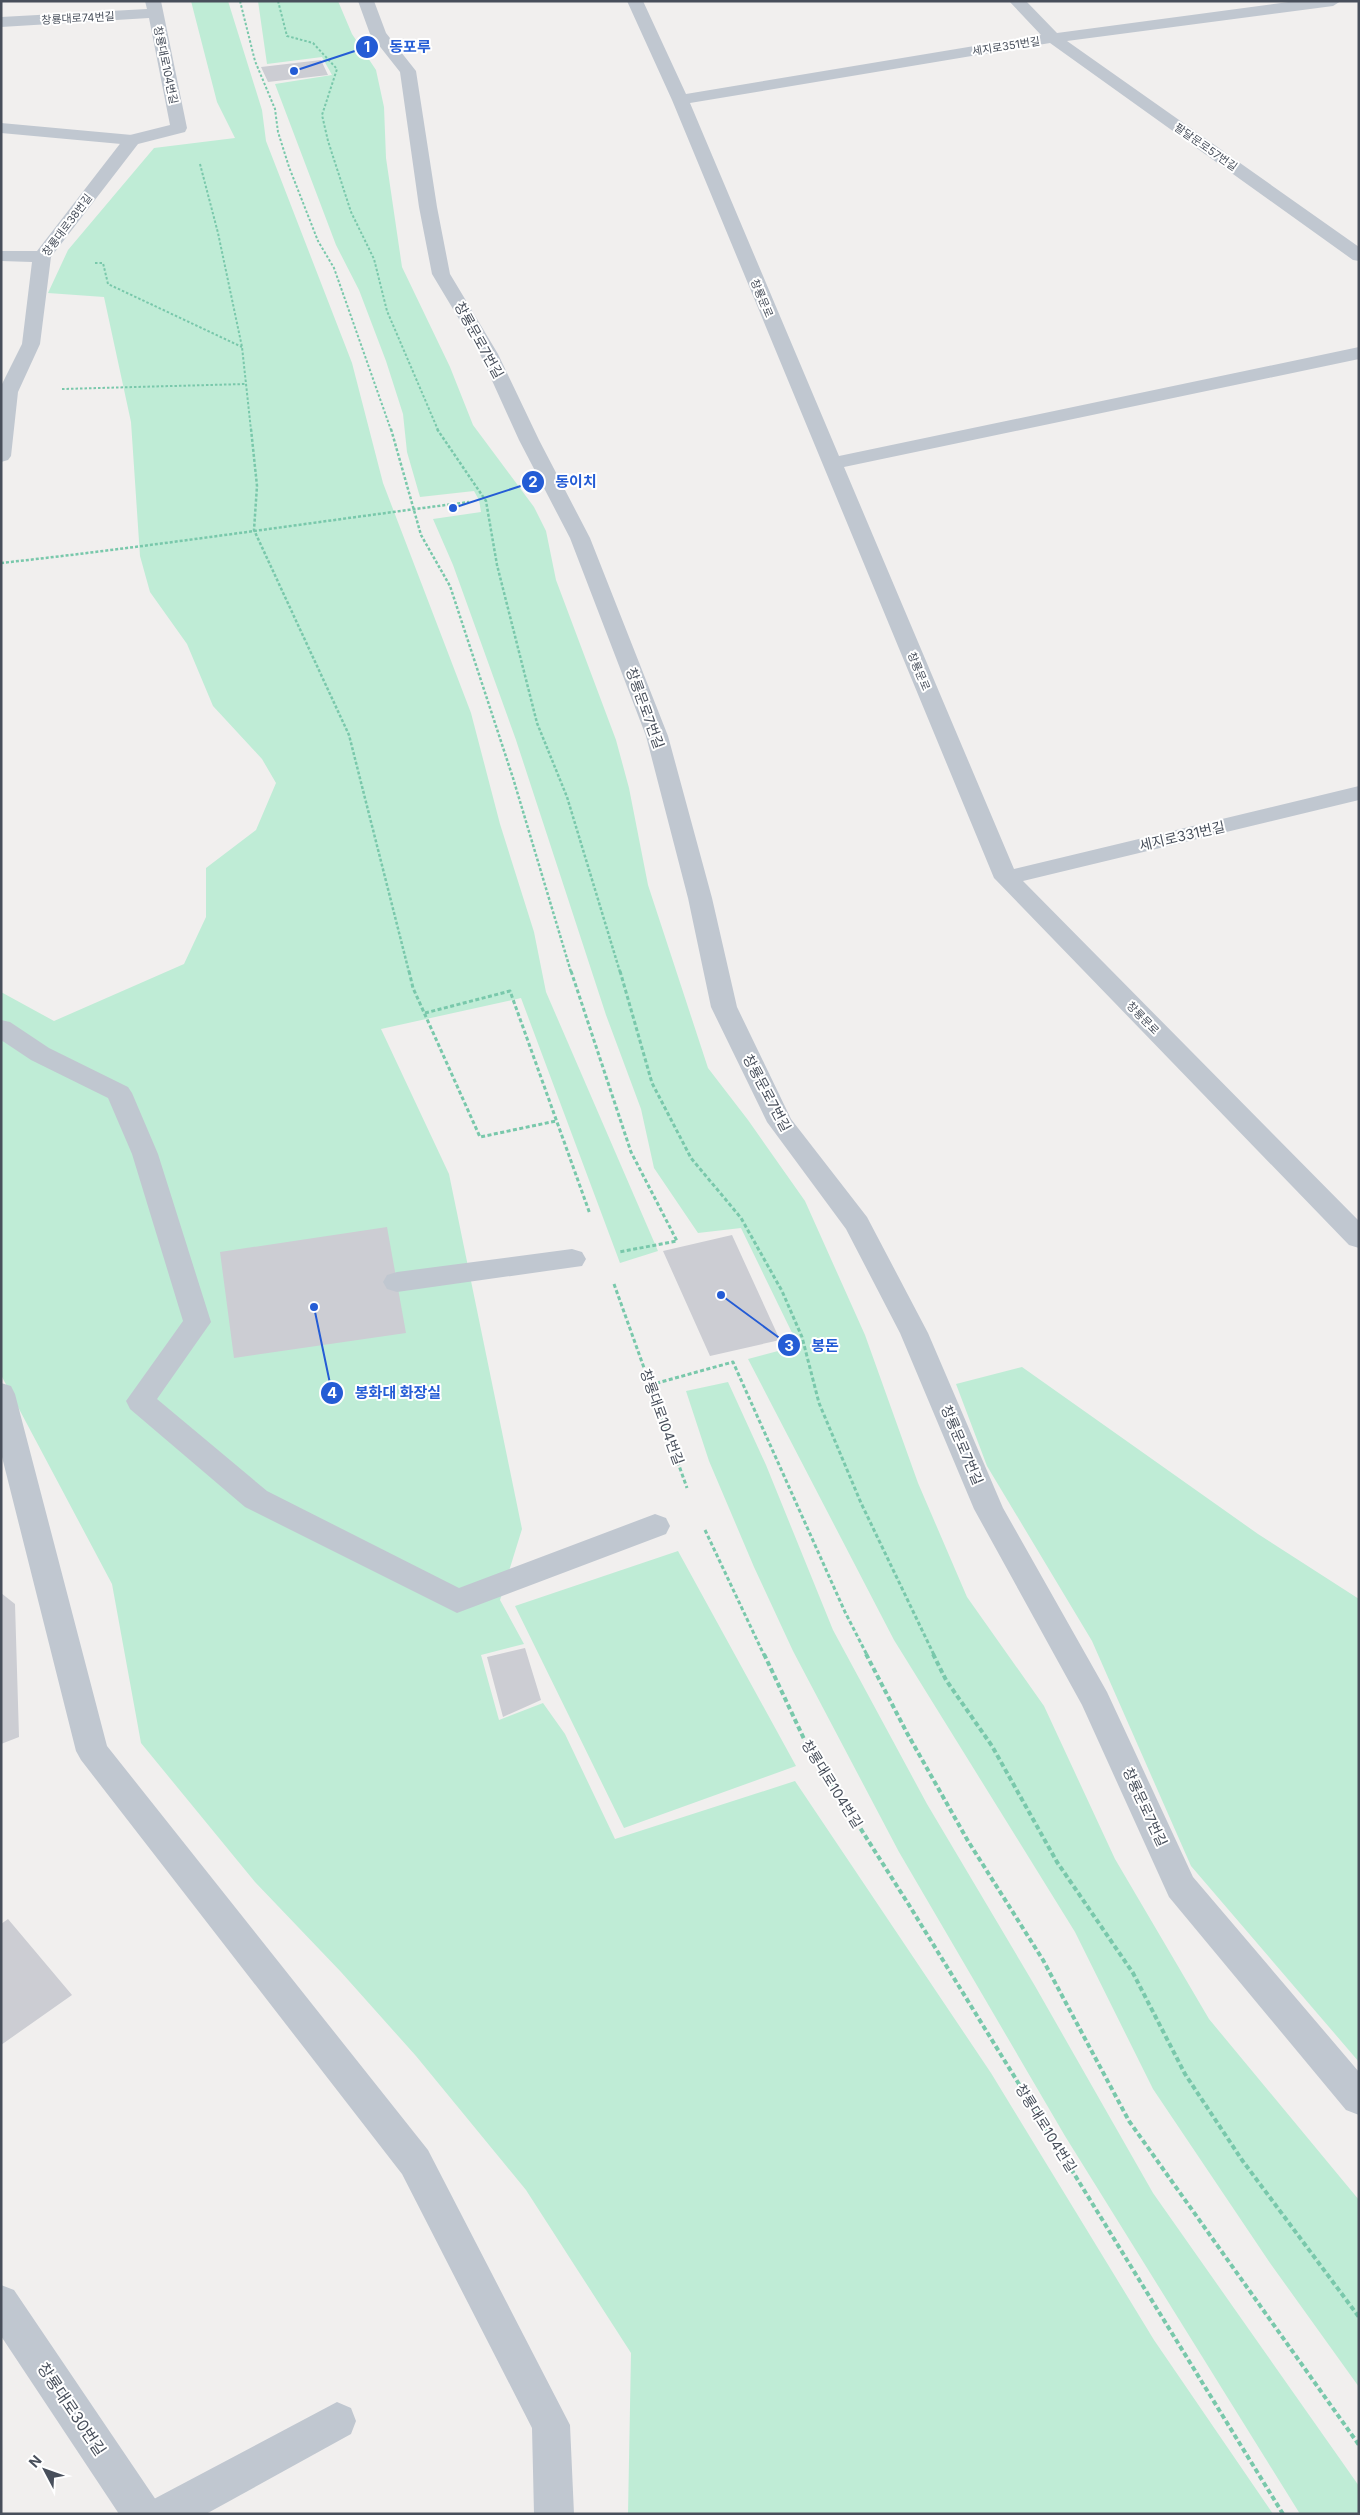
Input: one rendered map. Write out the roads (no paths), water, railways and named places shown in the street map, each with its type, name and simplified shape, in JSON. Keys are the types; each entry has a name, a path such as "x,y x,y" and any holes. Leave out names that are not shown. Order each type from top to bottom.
{"street":[{"name":"창룡문로7번길","path":"366,1 378,34 408,71 428,207 441,274 489,354 529,440 580,538 657,736 700,898 724,1007 780,1122 857,1224 914,1333 989,1508 1096,1701 1181,1887 1359,2099"},
{"name":"창룡문로","path":"635,1 680,100 1006,878 1359,1238"},
{"name":"팔달문로57번길","path":"1017,1 1052,38 1359,256"},
{"name":"세지로351번길","path":"680,100 1052,38 1333,1"},
{"name":"창룡대로74번길","path":"1,22 154,7"},
{"name":"창룡대로104번길","path":"132,140 179,128 154,7"},
{"path":"1,128 132,140"},
{"name":"창룡대로38번길","path":"1,456 8,392 31,344 42,257 132,140"},
{"path":"1,256 42,257"},
{"path":"832,464 1359,353"},
{"name":"세지로331번길","path":"1006,878 1359,793"},
{"path":"1,1028 40,1054 120,1093 145,1154 198,1322 140,1401 256,1499 457,1601 655,1526"},
{"path":"397,1282 572,1259"},
{"path":"1,1394 92,1751 415,2162 551,2425 554,2514"},
{"name":"창룡대로30번길","path":"1,2303 142,2514"},
{"path":"166,2514 337,2422"}],"place":[{"name":"동포루","path":"294,71"},
{"name":"동이치","path":"453,508"},
{"name":"봉돈","path":"721,1295"},
{"name":"봉화대 화장실","path":"314,1307"}]}
